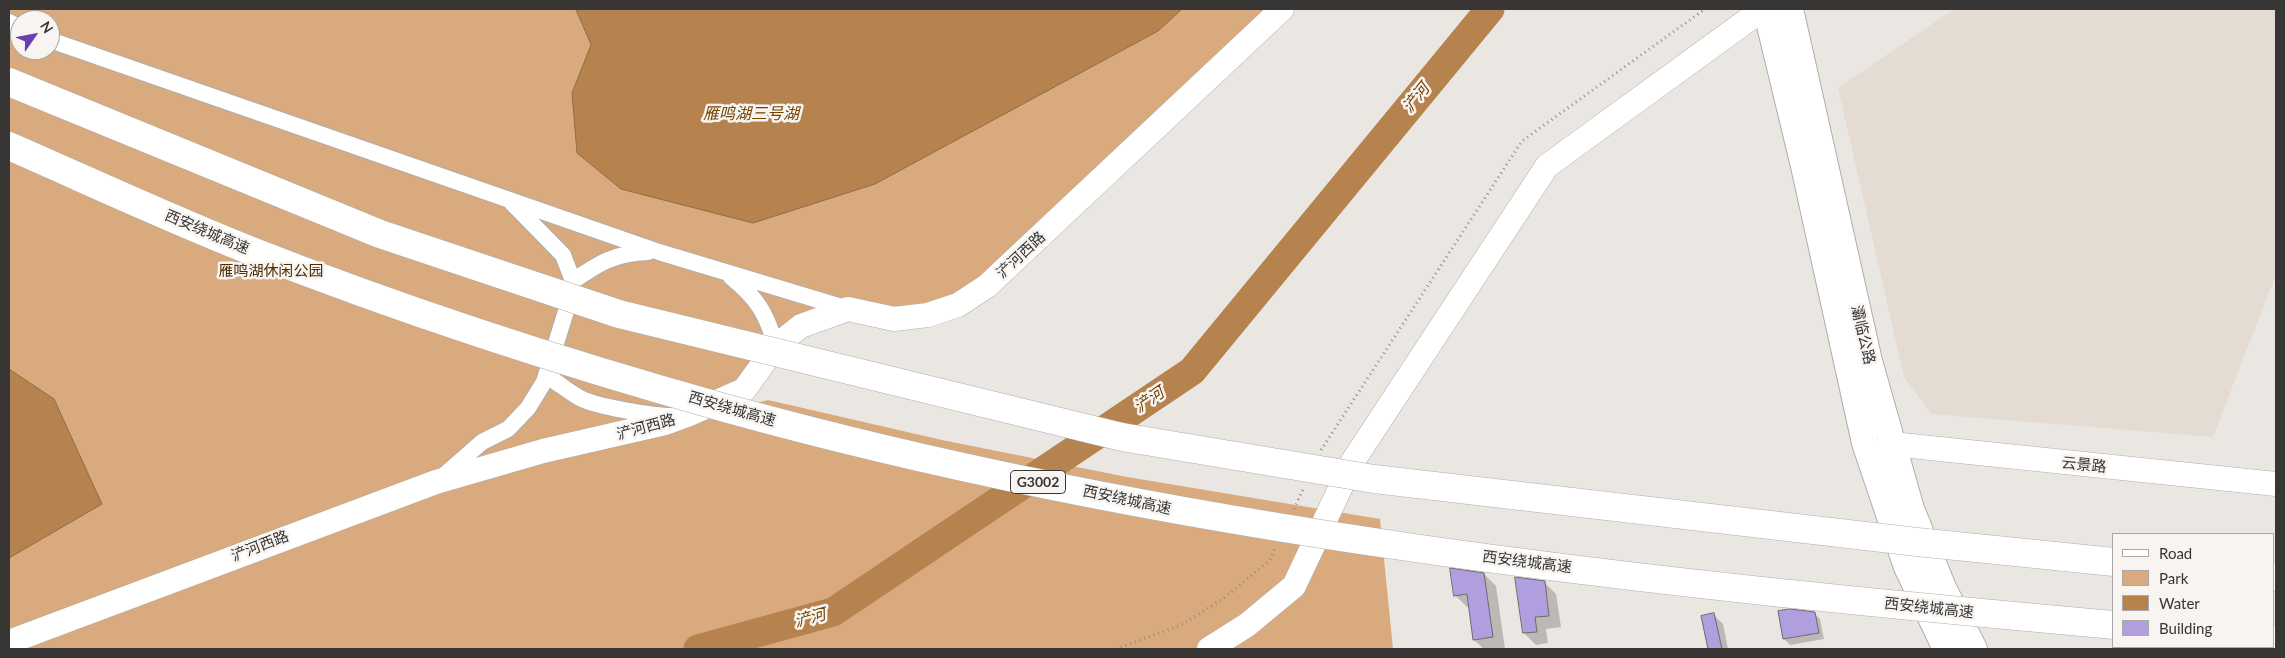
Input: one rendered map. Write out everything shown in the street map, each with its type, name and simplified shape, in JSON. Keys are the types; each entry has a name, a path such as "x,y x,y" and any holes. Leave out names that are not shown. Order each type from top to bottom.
{"highway":[{"path":"9,82 380,234 619,314 1122,437 1374,479 1917,542 2112,562"},
{"name":"西安绕城高速","path":"9,146 245,249 482,334 723,407 957,465 1192,513 1366,541 1546,565 1901,606 2112,625"}],"main road":[{"name":"灞临公路","path":"1765,9 1804,166 1865,443 1907,567 1946,649"},
{"name":"灞临公路","path":"1790,9 1869,361 1892,444 1911,509 1943,588 1974,649"}],"street":[{"name":"浐河西路","path":"9,642 436,482 543,451 665,424 687,416 744,390 776,346 802,326 848,309 894,319 928,315 958,305 987,286 1282,9"},
{"path":"1209,649 1247,625 1294,586 1353,461 1547,166 1765,9"},
{"path":"60,43 659,252 848,309"},
{"path":"436,482 482,442 508,428 528,408 544,382 573,282 563,255 509,200"},
{"path":"573,282 602,261 629,252 659,252"},
{"path":"726,272 754,296 770,325 776,346"},
{"path":"549,365 553,380 581,398 660,416 687,416"},
{"name":"云景路","path":"1892,444 2276,484"}],"path":[{"path":"1320,452 1325,443"},
{"path":"1291,515 1308,479"},
{"path":"1116,649 1180,625 1222,599 1270,560 1278,542"}],"shaded area":[{"path":"1954,9 2276,9 2276,274 2213,437 1931,414 1904,377 1838,88"}],"green space":[{"name":"雁鸣湖休闲公园","path":"9,9 1282,9 958,305 801,326 757,371 662,426 768,400 942,440 1127,477 1380,519 1393,649 9,649"}],"water":[{"name":"雁鸣湖三号湖","path":"576,9 1182,9 1158,31 875,184 753,223 621,189 577,153 572,93 591,45"},
{"path":"9,369 54,399 102,504 9,558"}],"building":[{"path":"1450,568 1484,573 1493,637 1473,640 1467,594 1454,596"},
{"path":"1515,577 1545,581 1549,616 1535,617 1537,632 1523,633"},
{"path":"1790,609 1815,612 1819,633 1783,639 1778,611"},
{"path":"1714,613 1722,649 1708,649 1701,616"}],"waterway":[{"name":"浐河","path":"698,649 833,612 1192,371 1490,9"}]}
